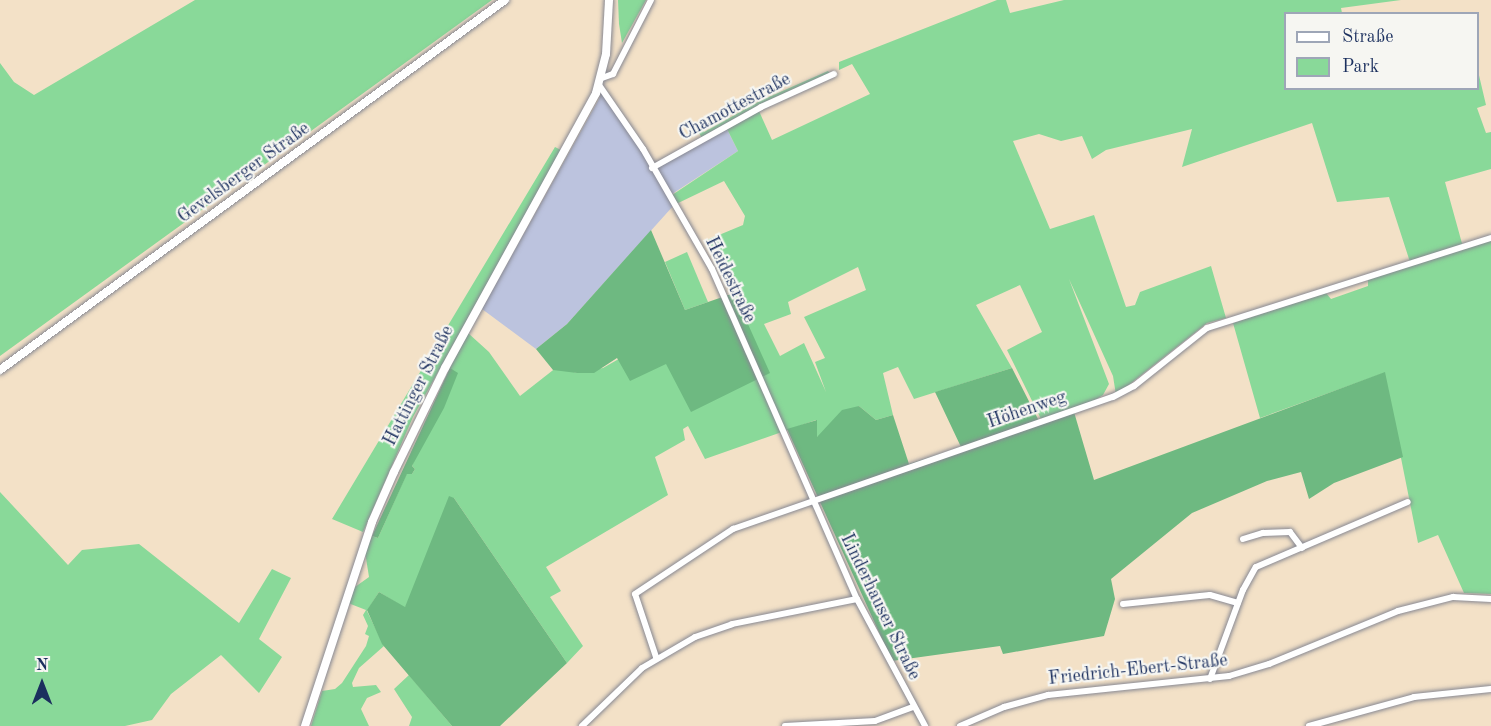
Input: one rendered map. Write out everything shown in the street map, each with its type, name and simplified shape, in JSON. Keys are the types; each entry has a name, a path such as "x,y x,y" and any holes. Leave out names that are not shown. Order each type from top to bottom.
{"main road":[{"name":"Hattinger Straße","path":"305,726 372,522 407,442 601,81 609,0"},
{"name":"Gevelsberger Straße","path":"0,370 499,2"}],"street":[{"name":"Hattinger Straße","path":"601,81 613,74 651,0"},
{"name":"Chamottestraße","path":"652,168 761,107 834,74"},
{"name":"Heidestraße","path":"601,81 712,269 814,499"},
{"name":"Höhenweg","path":"656,657 635,594 733,530 814,499 1113,397 1134,386 1207,328 1491,238"},
{"name":"Linderhauser Straße","path":"814,499 857,599 925,726"},
{"path":"1210,679 1238,603 1256,567 1408,502"},
{"path":"1243,539 1263,532 1290,532 1302,548"},
{"path":"1123,604 1210,596 1238,603"},
{"name":"Friedrich-Ebert-Straße","path":"960,726 1004,707 1048,694 1210,679 1269,664 1407,608 1453,597 1491,599"},
{"path":"582,726 656,657 732,624 857,599"},
{"path":"1309,726 1414,697 1491,689"},
{"path":"785,726 875,721 913,707"}],"shaded area":[{"path":"604,90 652,168 726,127 738,151 669,196 674,205 567,324 536,349 482,309"}],"green space":[{"path":"195,0 492,0 0,356 0,63 14,82 34,95"},
{"path":"618,0 646,0 622,43 619,24"},
{"path":"997,0 1006,0 1010,13 1064,0 1401,0 1341,8 1342,12 1284,12 1284,90 1479,90 1479,75 1486,105 1477,108 1486,133 1491,132 1491,169 1445,182 1463,247 1410,262 1389,197 1337,202 1312,123 1182,167 1192,129 1106,150 1092,159 1082,136 1061,141 1039,134 1013,141 1050,229 1094,215 1126,307 1135,305 1140,292 1211,266 1226,318 1207,323 1116,395 1113,376 1069,279 1109,384 1103,395 1092,402 1041,419 1007,350 1042,332 1020,285 976,305 1012,368 914,399 898,367 883,373 893,415 876,420 859,406 816,438 816,420 705,459 688,426 683,429 685,440 655,457 668,495 546,567 561,591 550,597 583,646 567,663 454,498 405,608 379,592 367,611 384,646 359,668 352,683 353,687 376,685 381,692 367,698 361,709 369,726 311,726 322,691 335,689 342,683 366,646 369,636 365,634 368,626 363,615 366,610 348,603 355,587 369,577 365,552 372,536 378,538 407,473 412,474 415,469 412,466 450,368 468,333 489,352 520,396 557,367 577,373 603,368 734,293 707,240 743,225 745,216 724,181 674,205 669,197 738,151 726,127 759,111 772,140 870,94 852,64 839,70 839,62","holes":["858,267 866,290 804,317 825,358 815,362 826,392 804,343 780,356 764,324 791,314 788,302"]},
{"path":"828,71 830,74 702,138 697,130 701,127 704,132 760,101"},
{"path":"555,147 561,150 413,417 363,532 332,519"},
{"path":"651,230 685,310 734,293 770,373 691,412 666,364 630,381 617,358 594,373 577,373 553,370 536,349 567,324"},
{"path":"1491,239 1491,594 1464,593 1438,535 1418,543 1384,373 1260,418 1233,323 1326,293 1331,299 1368,286 1368,279"},
{"path":"687,252 708,302 685,310 665,262"},
{"path":"450,368 458,373 444,408 412,466 415,469 412,474 407,474 378,538 372,536"},
{"path":"1012,368 1040,423 1074,412 1094,480 1385,372 1403,457 1334,483 1309,499 1301,472 1267,481 1192,513 1111,579 1115,599 1104,636 1003,654 1000,646 892,661 787,429 817,420 817,437 842,410 859,406 876,420 893,415 909,464 961,447 935,392"},
{"path":"0,492 68,565 82,550 139,544 239,623 272,569 291,578 259,639 282,657 259,693 221,655 171,694 152,720 125,726 0,726"},
{"path":"449,496 454,498 567,663 500,726 452,726 382,644 367,610 379,592 405,607"},
{"path":"409,675 452,726 409,726 412,717 394,689"}]}
